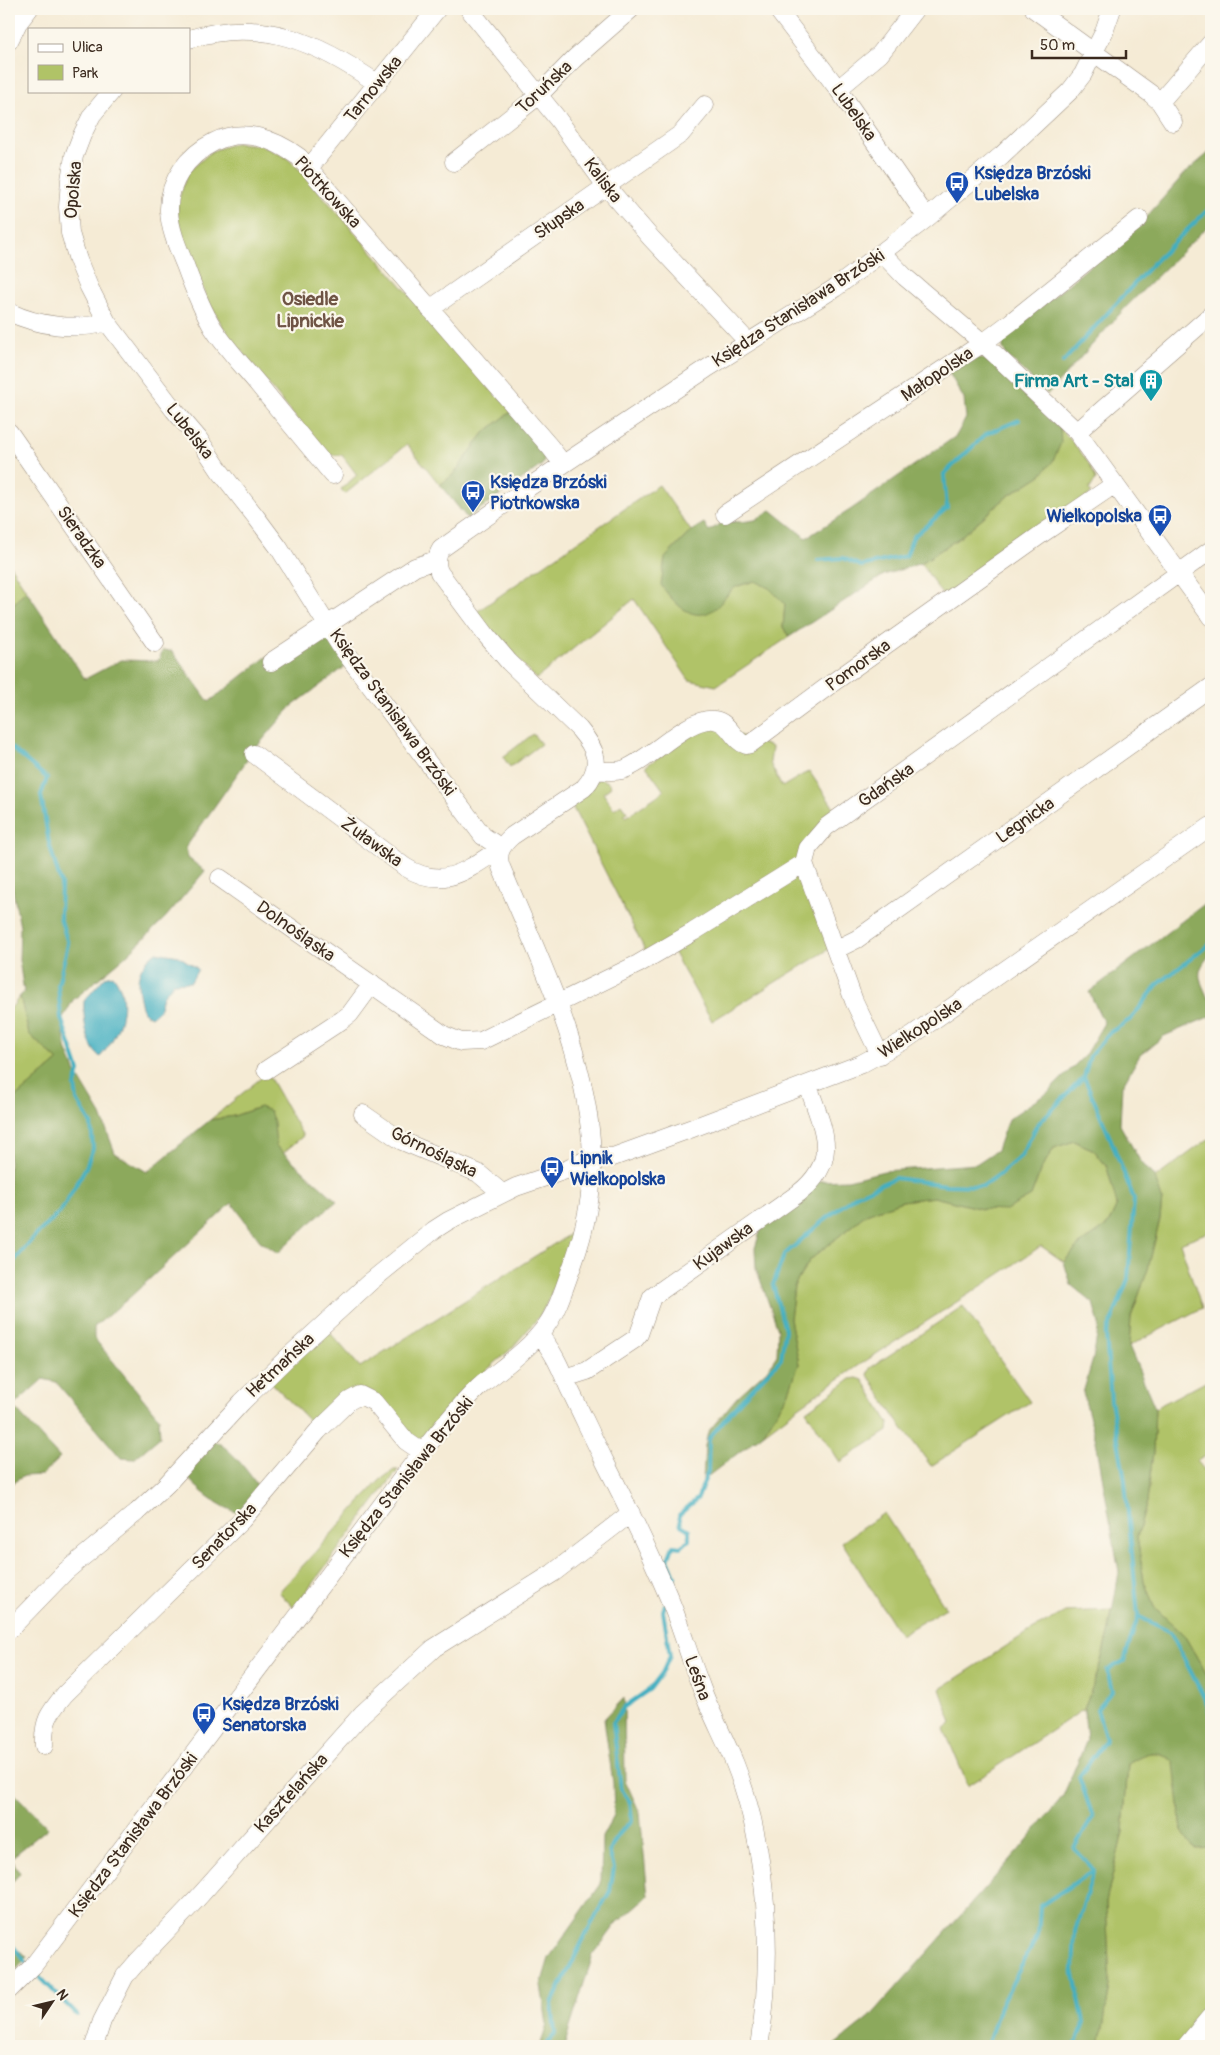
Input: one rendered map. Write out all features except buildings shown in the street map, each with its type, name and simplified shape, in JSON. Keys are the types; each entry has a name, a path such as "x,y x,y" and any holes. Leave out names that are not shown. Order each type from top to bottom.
{"street":[{"path":"9,41 18,23 29,9"},
{"name":"Tarnowska","path":"309,168 437,9"},
{"name":"Kaliska","path":"469,9 557,118 606,186 651,238 748,342"},
{"name":"Toruńska","path":"454,162 538,96 575,58 632,9"},
{"name":"Lubelska","path":"777,9 838,89 927,218"},
{"path":"838,89 880,54 915,9"},
{"path":"1034,9 1160,102 1173,122"},
{"name":"Księdza Stanisława Brzóski","path":"9,1990 31,1969 422,1452 460,1406 539,1335 556,1308 576,1255 589,1202 592,1157 585,1096 558,1003 501,867 498,857 501,848 483,836 340,644 328,624 415,568 436,560 441,549 563,464 748,342 835,288 927,218 1002,155 1052,109 1083,74 1112,9"},
{"path":"190,39 229,29 251,30 297,39 326,51 378,84"},
{"path":"1160,102 1211,43"},
{"name":"Opolska","path":"107,322 78,260 70,233 68,207 74,156 92,115 111,92"},
{"name":"Słupska","path":"430,309 681,134 705,105"},
{"name":"Piotrkowska","path":"333,475 213,327 196,295 173,234 169,210 171,193 178,176 188,159 203,147 220,139 254,136 271,140 286,148 309,168 563,464"},
{"name":"Małopolska","path":"725,514 983,342 1139,220"},
{"path":"882,253 905,277 983,342 1077,432 1211,617"},
{"path":"9,312 20,318 69,326 92,326 107,322"},
{"path":"1077,432 1211,315"},
{"name":"Lubelska","path":"107,322 174,410 198,438 220,471 262,524 328,624"},
{"name":"Sieradzka","path":"9,432 155,643"},
{"name":"Pomorska","path":"595,770 616,772 631,767 674,737 705,720 723,723 731,730 739,742 746,745 750,744 843,675 1115,484"},
{"name":"Gdańska","path":"804,863 812,841 826,827 1211,550"},
{"path":"436,560 440,572 486,635 509,662 589,741 596,755 593,777 584,788 512,836 501,848"},
{"path":"271,662 328,624"},
{"name":"Legnicka","path":"836,949 857,939 1211,687"},
{"name":"Żuławska","path":"254,754 405,867 424,877 438,878 459,874 501,848"},
{"name":"Wielkopolska","path":"592,1157 612,1156 808,1085 880,1055 906,1040 1211,826"},
{"path":"558,1003 638,964 804,863 854,1001 880,1055"},
{"name":"Dolnośląska","path":"220,878 444,1035 461,1042 481,1042 558,1003"},
{"path":"266,1070 350,1014 372,984"},
{"name":"Kujawska","path":"565,1378 587,1371 635,1339 640,1334 652,1297 800,1193 814,1180 825,1160 826,1145 808,1085"},
{"name":"Górnośląska","path":"363,1114 402,1140 478,1172 502,1193"},
{"name":"Hetmańska","path":"9,1630 66,1571 137,1512 166,1485 242,1402 370,1282 434,1230 502,1193 566,1170 592,1157"},
{"name":"Leśna","path":"539,1335 549,1347 631,1513 667,1593 703,1692 735,1764 754,1826 767,1909 764,1993 759,2046"},
{"name":"Senatorska","path":"44,1746 44,1725 49,1713 65,1694 242,1520 318,1431 349,1400 360,1396 374,1402 406,1441 422,1452"},
{"name":"Kasztelańska","path":"94,2046 102,2021 125,1976 196,1900 362,1714 434,1648 553,1573 631,1513"},
{"path":"1186,2046 1211,2016"}],"green space":[{"path":"235,143 261,145 287,158 299,169 512,411 484,433 454,474 440,485 407,444 345,494 341,489 357,475 342,455 326,455 226,332 207,299 190,259 177,216 178,201 188,172 212,151"},
{"path":"1211,151 1211,223 1125,308 1048,394 1007,356 1003,348 1003,339 1142,222 1185,173"},
{"path":"976,358 982,358 990,363 1060,428 1061,443 1053,461 1041,475 1008,496 959,538 921,563 884,575 789,637 783,627 785,604 769,588 755,581 736,587 717,607 700,614 692,613 678,605 661,585 665,558 691,531 704,523 709,531 725,521 741,522 755,520 771,510 806,538 850,510 956,436 966,418 964,399 948,371"},
{"path":"512,411 537,439 534,443 544,455 544,461 542,465 467,518 440,485 454,474 484,433"},
{"path":"1060,428 1090,465 1096,479 1089,490 1092,493 945,599 921,563 959,538 1008,496 1041,475"},
{"path":"659,485 691,531 665,558 715,608 735,587 755,581 769,588 785,604 783,627 789,637 716,686 689,680 634,599 536,679 475,613"},
{"path":"9,564 26,590 9,609"},
{"path":"26,590 85,679 121,660 158,661 163,650 172,651 209,702 265,658 322,634 329,637 346,666 291,707 254,750 186,847 188,858 205,871 165,918 126,956 73,1000 62,1020 66,1048 76,1073 101,1115 115,1153 147,1172 210,1120 234,1116 260,1107 270,1111 274,1123 276,1146 337,1201 278,1253 260,1241 232,1203 129,1298 94,1327 94,1338 159,1418 160,1437 134,1459 121,1458 56,1382 43,1379 13,1406 60,1458 42,1475 24,1476 9,1485 9,1099 16,1097 58,1061 29,1034 20,996 24,992 19,960 20,927 9,870 9,609"},
{"path":"707,724 772,747 770,763 782,787 809,771 838,814 797,861 647,954 571,804 599,778 608,782 611,787 603,793 614,809 621,804 627,812 624,814 626,817 664,791 646,766"},
{"path":"533,734 541,744 510,767 503,757"},
{"path":"802,874 831,948 712,1021 671,948"},
{"path":"1211,899 1211,954 1202,966 1200,975 1208,998 1211,1000 1211,1016 1164,1036 1140,1055 1122,1086 1120,1125 1139,1159 1155,1178 1162,1199 1160,1219 1148,1269 1131,1317 1129,1346 1155,1408 1153,1452 1147,1502 1137,1537 1144,1581 1154,1607 1184,1635 1211,1682 1211,1848 1194,1849 1182,1831 1174,1763 1162,1754 1151,1753 1140,1756 1128,1763 1123,1832 1106,1902 1110,1985 1100,2046 834,2046 870,2017 1019,1850 1063,1796 1087,1740 1084,1709 1098,1672 1109,1630 1119,1572 1096,1441 1083,1393 1093,1359 1099,1324 1093,1303 1071,1285 1064,1262 1078,1246 1108,1225 1117,1205 1107,1167 1094,1150 1074,1141 1054,1148 1041,1169 1031,1196 1006,1210 982,1209 934,1197 902,1201 866,1214 810,1260 794,1286 790,1319 799,1364 788,1394 763,1434 703,1480 705,1446 708,1432 737,1397 767,1370 777,1355 778,1329 756,1268 755,1248 761,1229 817,1181 848,1180 884,1171 976,1164 997,1150 1008,1119 1047,1093 1085,1055 1104,1023 1089,992"},
{"path":"20,996 29,1034 58,1061 16,1097 9,1099 9,1011"},
{"path":"267,1073 303,1136 283,1153 275,1146 274,1123 260,1107 234,1116 210,1120"},
{"path":"1211,1137 1211,1231 1180,1243 1202,1308 1129,1346 1131,1317 1148,1269 1160,1219 1162,1199 1155,1178"},
{"path":"1074,1141 1094,1150 1107,1167 1117,1205 1108,1225 1078,1246 1064,1262 1041,1246 865,1361 763,1434 788,1394 799,1364 790,1319 794,1286 810,1260 866,1214 902,1201 934,1197 982,1209 1031,1196 1041,1169 1054,1148"},
{"path":"573,1232 550,1297 539,1317 511,1349 457,1396 417,1446 369,1394 316,1428 269,1380 325,1327 360,1367"},
{"path":"963,1306 1030,1402 931,1466 894,1416 868,1375 870,1368"},
{"path":"1211,1378 1211,1453 1197,1461 1211,1478 1211,1682 1184,1635 1154,1607 1144,1581 1137,1537 1147,1502 1153,1452 1155,1408"},
{"path":"851,1379 863,1380 889,1423 888,1431 840,1462 806,1411"},
{"path":"211,1440 232,1454 261,1490 241,1514 224,1507 209,1497 183,1472"},
{"path":"394,1470 398,1470 294,1608 279,1592 380,1480"},
{"path":"884,1513 946,1608 900,1635 842,1542"},
{"path":"1112,1610 1098,1672 1084,1709 968,1786 944,1729 952,1723 940,1689 1025,1634 1065,1612"},
{"path":"624,1698 625,1780 640,1813 648,1896 617,1923 593,1955 564,2046 540,2046 547,2025 541,1985 549,1958 601,1884 602,1837 614,1815 613,1783 604,1719"},
{"path":"1146,1752 1167,1755 1175,1763 1182,1831 1194,1849 1211,1848 1211,2011 1182,2046 1100,2046 1110,1985 1106,1902 1123,1832 1128,1763"},
{"path":"9,1788 48,1828 11,1858 20,1873 9,1886"},
{"path":"9,1944 28,1957 9,1977"}],"water":[{"path":"156,952 179,956 198,969 191,982 174,983 163,996 159,1010 151,1017 143,1012 138,979 143,966"},
{"path":"113,975 119,985 123,1006 118,1028 113,1039 100,1057 91,1046 86,1031 84,1001 105,977"}],"waterway":[{"path":"1063,362 1155,261 1211,207"},
{"path":"818,560 843,558 861,566 906,556 913,537 947,508 944,474 986,434 1019,420"},
{"path":"9,746 47,778 41,795 49,843 61,884 60,917 68,944 58,985 61,1018 79,1071 75,1086 77,1100 91,1124 93,1148 86,1167 61,1211 34,1237 9,1267"},
{"path":"671,1589 675,1576 668,1559 673,1546 681,1547 689,1540 689,1530 681,1525 679,1515 698,1498 708,1471 709,1438 742,1399 781,1359 785,1330 773,1285 784,1255 856,1195 895,1178 946,1185 983,1186 1000,1174 1021,1156 1037,1125 1084,1077 1090,1056 1109,1033 1131,1019 1157,985 1211,943"},
{"path":"1075,2046 1084,2022 1073,1970 1075,1931 1094,1870 1074,1848 1093,1817 1079,1777 1106,1739 1097,1709 1112,1691 1107,1670 1124,1661 1138,1616 1125,1481 1111,1400 1106,1335 1128,1279 1134,1199 1084,1077"},
{"path":"545,2046 555,2034 552,2003 587,1932 610,1891 614,1868 609,1851 619,1833 632,1820 630,1802 621,1789 613,1723 624,1707 650,1689 662,1673 670,1656 663,1611 665,1605"},
{"path":"1138,1616 1170,1632 1207,1703 1211,1718"},
{"path":"987,2046 1000,2006 1038,1935 1040,1906 1094,1870"},
{"path":"9,1941 28,1965"},
{"path":"35,1972 77,2015"}],"place":[{"name":"Księdza Brzóski Lubelska","path":"957,204"},
{"name":"Firma Art - Stal","path":"1151,402"},
{"name":"Księdza Brzóski Piotrkowska","path":"473,513"},
{"name":"Wielkopolska","path":"1160,537"},
{"name":"Lipnik Wielkopolska","path":"552,1189"},
{"name":"Księdza Brzóski Senatorska","path":"204,1735"}],"district":[{"name":"Osiedle Lipnickie","path":"310,309"}]}
